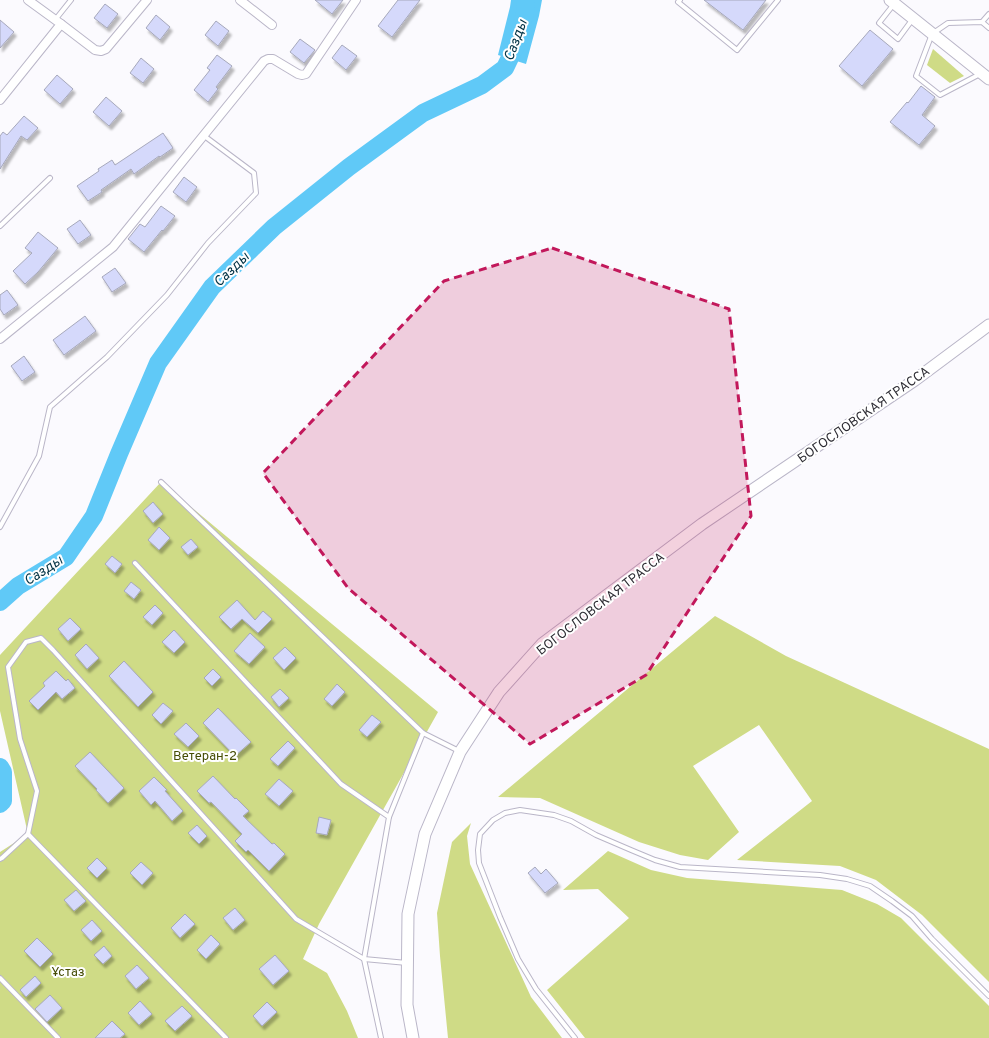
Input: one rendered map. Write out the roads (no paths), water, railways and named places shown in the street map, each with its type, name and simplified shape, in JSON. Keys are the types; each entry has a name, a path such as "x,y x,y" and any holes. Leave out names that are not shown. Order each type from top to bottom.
{"main road":[{"path":"892,2 986,76"},
{"name":"БОГОСЛОВСКАЯ ТРАССА","path":"413,1038 407,1005 408,914 425,834 460,752 499,692 542,644 702,524 915,380 989,325"}],"street":[{"path":"28,0 95,50 100,51 106,50 147,0"},
{"path":"240,0 272,25"},
{"path":"0,339 112,247 264,60 273,59 298,74 306,74 356,0"},
{"path":"0,100 58,22"}],"lane":[{"path":"58,22 72,0"},
{"path":"680,0 678,2 737,50 778,0"},
{"path":"892,2 878,23 898,39 914,19"},
{"path":"982,22 989,14"},
{"path":"986,76 940,95 916,76 932,34 948,23 982,22 989,28"},
{"path":"0,528 39,456 50,407 107,357 167,295 208,243 256,194 254,173 203,135"},
{"path":"0,226 50,178"},
{"path":"161,482 423,733 460,752"},
{"path":"135,563 341,784 389,817"},
{"path":"0,859 28,834 37,791 20,739 8,667 26,642 41,638 59,656 296,919 364,959 407,963"},
{"path":"381,1038 364,959 389,817 423,733"},
{"path":"575,1038 536,989 518,959 479,863 478,850 480,834 493,820 505,812 520,810 554,815 571,821 596,835 655,860 680,867 820,875 847,879 870,886 912,916 932,939 989,996"},
{"path":"28,834 226,1038"},
{"path":"0,978 58,1038"}],"water":[{"path":"511,0 542,0 526,64 498,55"}],"waterway":[{"name":"Сазды","path":"0,602 18,586 66,557 94,516 158,363 212,287 274,227 349,167 423,113 482,85 505,68 517,43 525,13 526,0"},
{"name":"Сазды","path":"0,767 3,772 3,801 0,804"}],"park label":[{"name":"Ветеран-2","path":"205,755"},
{"name":"Ұстаз","path":"68,971"}]}
